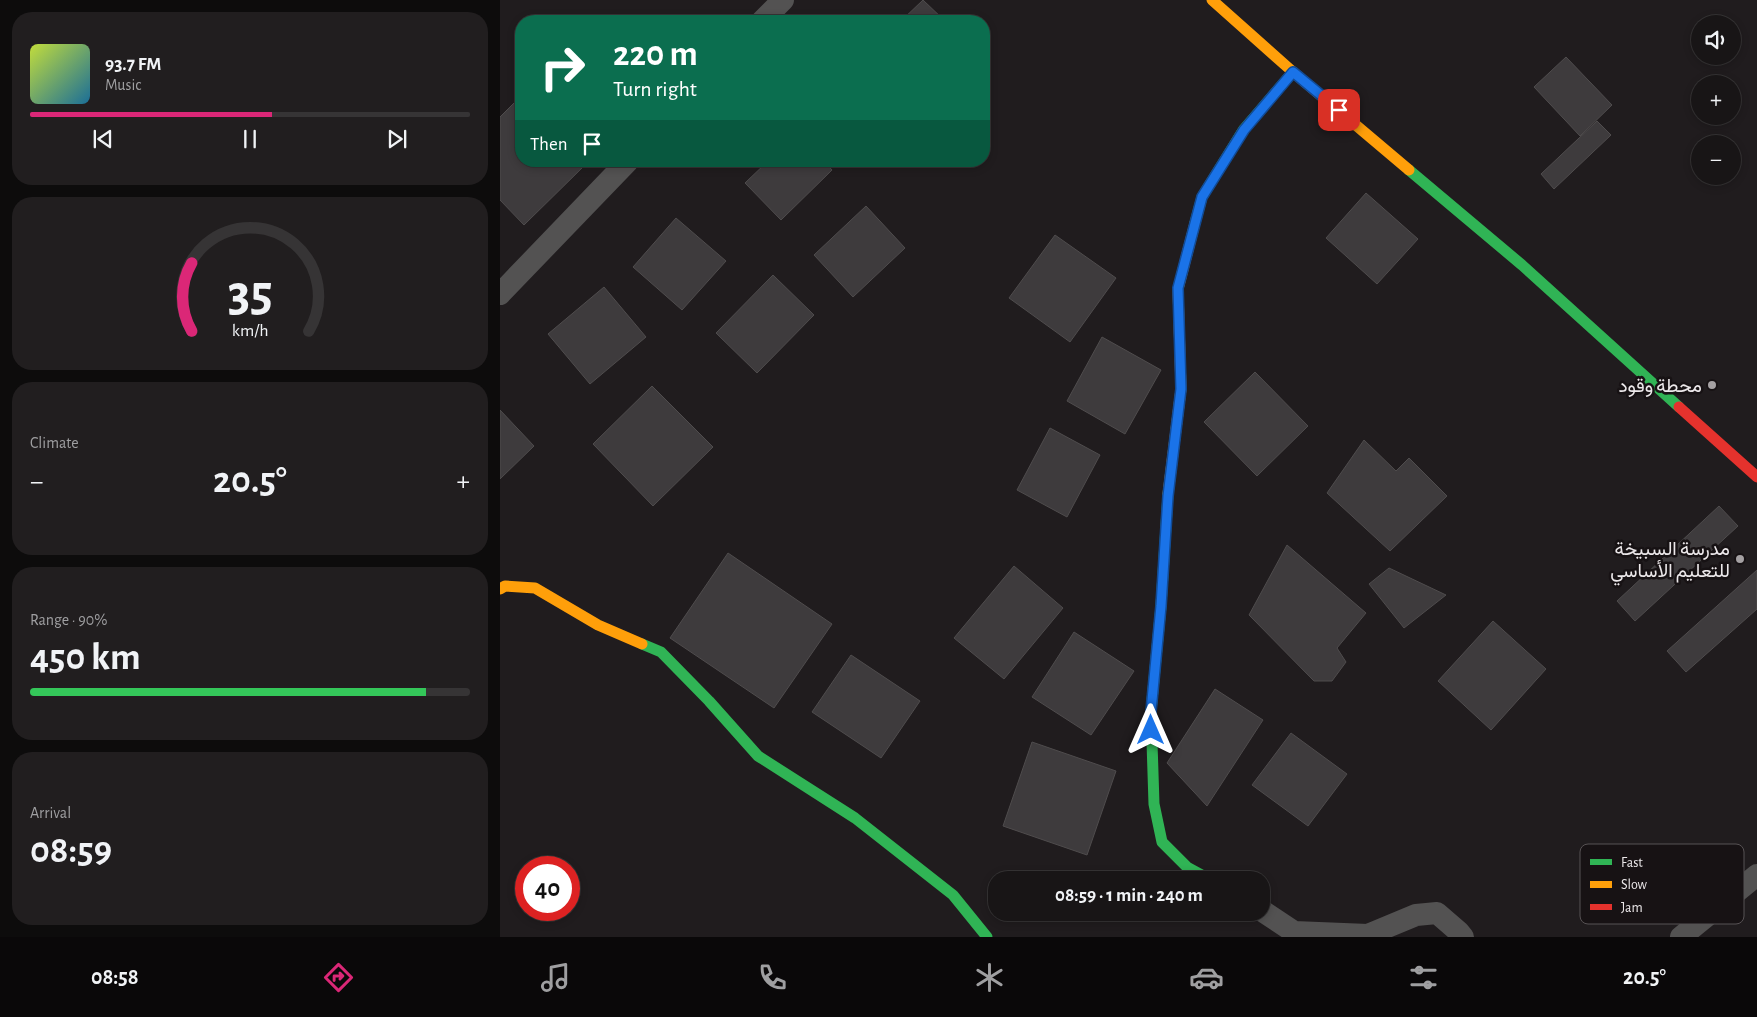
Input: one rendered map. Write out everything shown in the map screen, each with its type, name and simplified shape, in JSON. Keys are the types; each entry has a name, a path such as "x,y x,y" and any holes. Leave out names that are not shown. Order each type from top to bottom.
{"street":[{"path":"768,15 783,0"},
{"path":"1212,0 1293,72 1522,265 1754,466"},
{"path":"1196,871 1187,866 1162,842 1154,804 1151,711 1161,606 1168,496 1181,389 1178,288 1202,197 1244,130 1293,72"},
{"path":"500,294 622,167"},
{"path":"500,589 505,586 535,588 598,625 661,652 710,701 758,756 855,818 953,895 987,937"},
{"path":"1744,885 1757,875"},
{"path":"1270,916 1294,932 1368,935 1416,915 1437,913 1463,937"},
{"path":"1680,937 1696,924"}],"building":[{"path":"923,0 939,15 907,15"},
{"path":"1566,57 1612,105 1580,136 1534,87"},
{"path":"515,102 515,167 583,167 524,225 500,200 500,117"},
{"path":"1597,121 1611,135 1554,189 1541,174"},
{"path":"762,167 829,167 832,170 781,220 745,183"},
{"path":"1366,193 1418,239 1377,284 1326,238"},
{"path":"866,206 905,248 853,297 814,255"},
{"path":"676,218 726,261 682,310 633,267"},
{"path":"1055,235 1116,278 1070,342 1009,298"},
{"path":"773,275 814,315 757,373 716,333"},
{"path":"604,287 646,337 590,384 548,334"},
{"path":"1102,337 1161,370 1125,434 1067,401"},
{"path":"1255,372 1308,426 1257,476 1204,422"},
{"path":"652,386 713,447 653,506 593,444"},
{"path":"500,410 534,446 500,479"},
{"path":"1050,428 1100,455 1067,517 1017,490"},
{"path":"1364,440 1396,471 1409,458 1447,496 1390,551 1327,493"},
{"path":"1719,506 1738,526 1635,621 1617,601"},
{"path":"1287,545 1366,613 1337,648 1346,662 1332,681 1314,681 1249,615"},
{"path":"728,553 832,624 774,708 670,638"},
{"path":"1014,566 1063,608 1004,679 954,638"},
{"path":"1389,568 1446,595 1404,628 1369,584"},
{"path":"1757,570 1757,609 1686,672 1667,651"},
{"path":"1493,621 1546,669 1491,730 1438,681"},
{"path":"1074,632 1134,671 1091,735 1032,697"},
{"path":"851,655 920,701 881,758 812,712"},
{"path":"1215,689 1263,720 1207,806 1167,763"},
{"path":"1291,733 1347,774 1308,826 1252,785"},
{"path":"1032,742 1116,771 1087,855 1003,826"}],"traffic: fast":[{"path":"1195,223 1202,197 1244,129 1293,72"},
{"path":"1409,170 1522,265 1679,407"},
{"path":"1168,494 1161,606 1151,711 1154,804 1162,842 1187,867 1194,871"},
{"path":"642,644 661,652 709,701 758,756 855,818 953,895 987,937"}],"traffic: slow":[{"path":"1212,0 1293,72 1409,170"},
{"path":"1168,494 1181,389 1178,289 1195,223"},
{"path":"500,589 505,586 535,588 598,625 642,644"}],"traffic: jam":[{"path":"1679,407 1757,477"}],"place":[{"name":"محطة وقود","path":"1712,385"},
{"name":"مدرسة السبيخة للتعليم الأساسي","path":"1740,559"}],"route":[{"path":"1151,730 1168,496 1181,389 1178,288 1202,197 1244,130 1293,72 1339,110"}]}
